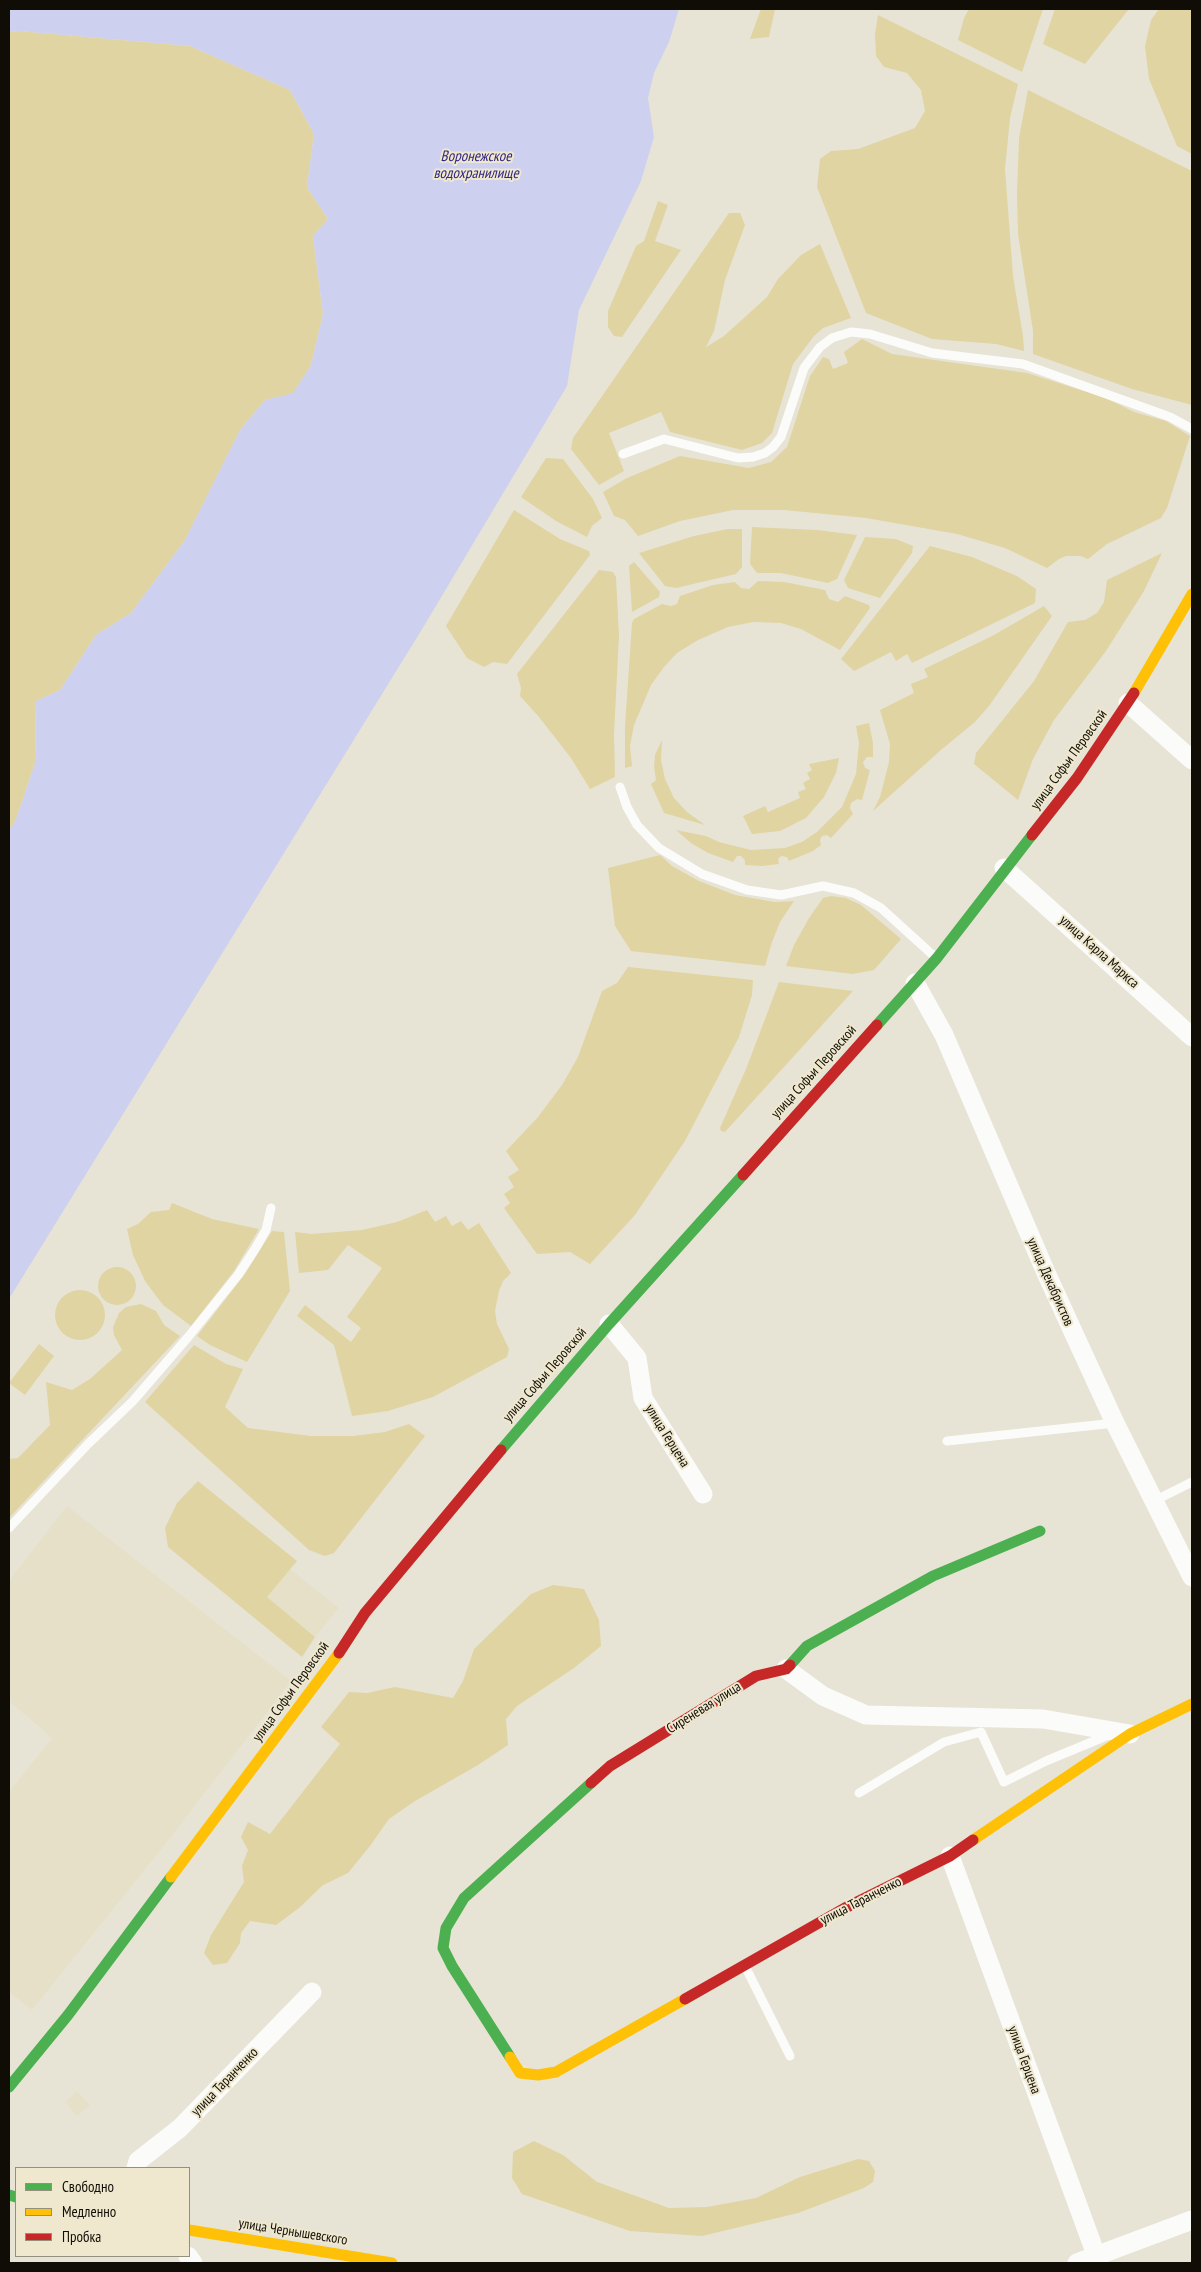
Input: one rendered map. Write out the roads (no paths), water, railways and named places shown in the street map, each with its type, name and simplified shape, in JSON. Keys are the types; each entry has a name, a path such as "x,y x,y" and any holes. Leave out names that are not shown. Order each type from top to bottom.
{"main road":[{"name":"улица Софьи Перовской","path":"9,2087 68,2015 323,1676 365,1613 474,1481 609,1324 937,958 1004,868 1077,778 1128,703 1192,594"},
{"path":"786,1668 807,1646 933,1576 1040,1531"},
{"name":"Сиреневая улица","path":"520,2072 452,1966 443,1948 446,1928 464,1898 610,1766 756,1676 786,1668"},
{"name":"улица Таранченко","path":"520,2072 538,2075 556,2072 845,1908 950,1856 1123,1733 1192,1704"},
{"name":"улица Чернышевского","path":"190,2230 392,2263"}],"street":[{"path":"1128,703 1192,760"},
{"name":"улица Карла Маркса","path":"1004,868 1192,1037"},
{"name":"улица Декабристов","path":"915,983 944,1035 1047,1276 1114,1423 1192,1577"},
{"name":"улица Герцена","path":"609,1324 637,1358 643,1398 703,1494"},
{"path":"786,1668 823,1696 866,1715 1043,1718 1123,1733"},
{"name":"улица Герцена","path":"950,1856 1098,2260"},
{"name":"улица Таранченко","path":"136,2167 138,2161 180,2128 312,1992"},
{"path":"1077,2263 1098,2260 1192,2220"}],"lane":[{"path":"623,454 664,439 738,458 753,457 765,453 774,447 781,436 804,368 820,347 832,338 851,332 870,334 932,353 1023,364 1170,417 1192,429"},
{"path":"620,787 627,808 637,826 659,848 702,874 747,890 781,895 824,886 854,893 881,908 937,958"},
{"path":"9,1528 88,1444 133,1401 189,1336 238,1275 255,1250 266,1230 270,1208"},
{"path":"947,1441 1114,1423"},
{"path":"1154,1501 1192,1482"},
{"path":"859,1792 944,1742 981,1732 1004,1782 1046,1761 1123,1733"},
{"path":"745,1965 790,2056"},
{"path":"450,1982 452,1966"}],"water":[{"name":"Воронежское водохранилище","path":"9,9 679,9 669,42 654,73 648,98 654,137 641,181 579,310 567,386 424,626 9,1299 9,829 15,822 35,763 36,701 60,690 96,635 131,613 185,540 240,430 265,400 293,393 311,365 323,314 313,236 328,219 307,187 314,134 290,90 190,46 19,31 9,32"}]}
